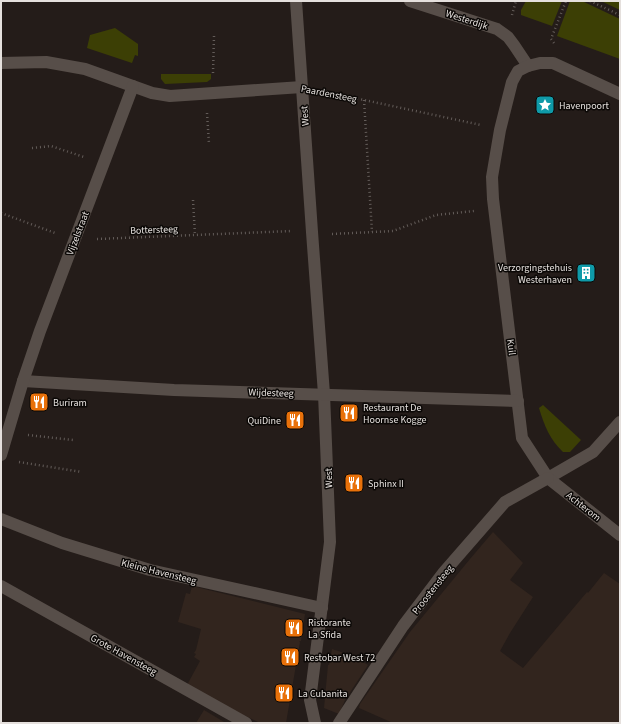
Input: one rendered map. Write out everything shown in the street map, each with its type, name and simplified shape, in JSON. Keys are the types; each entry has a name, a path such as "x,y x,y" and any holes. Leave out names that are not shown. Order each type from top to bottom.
{"street":[{"name":"West","path":"296,1 324,394 330,542 310,700 315,723"},
{"name":"Westerdijk","path":"410,1 497,28 511,41 528,66"},
{"name":"Paardensteeg","path":"1,63 46,62 85,69 152,93 170,96 302,87"},
{"path":"528,66 540,63 553,63 620,94"},
{"name":"Kuil","path":"528,66 518,71 512,82 500,130 492,177 493,199 522,438 548,478"},
{"name":"Vijzelstraat","path":"1,455 5,426 133,86"},
{"name":"Wijdesteeg","path":"23,381 174,390 518,401"},
{"name":"Proostensteeg","path":"340,723 403,626 444,572 505,502 593,452 620,422"},
{"name":"Achterom","path":"548,478 620,535"},
{"name":"Kleine Havensteeg","path":"1,519 62,543 150,570 322,608"},
{"name":"Grote Havensteeg","path":"1,586 246,723"}],"path":[{"path":"553,63 558,47 551,39 566,1"},
{"path":"590,1 620,15"},
{"path":"209,144 206,106 213,80 214,36"},
{"name":"Paardensteeg","path":"302,87 500,130"},
{"path":"364,100 372,232"},
{"path":"32,148 51,146 103,164"},
{"path":"193,200 195,235"},
{"path":"312,232 328,234 393,231 436,215 494,208"},
{"name":"Bottersteeg","path":"1,213 74,240 292,231 312,232"},
{"path":"5,426 23,435 73,440"},
{"path":"16,462 82,472"}],"shaded area":[{"path":"526,1 562,1 552,26 521,15 521,10"},
{"path":"570,1 582,1 620,19 620,59 557,36"},
{"path":"601,1 620,1 620,10"},
{"path":"115,28 138,44 138,56 135,55 132,63 87,48 90,35"},
{"path":"161,74 211,74 211,79 207,82 165,84 161,79"},
{"path":"543,405 581,440 570,452 563,452 551,437 545,426 539,408"},
{"path":"493,532 523,563 510,580 533,597 500,651 523,668 604,573 620,584 620,723 393,723 359,708 360,704 410,632"},
{"path":"192,586 305,614 301,641 299,641 286,723 260,723 187,685 200,661 194,657 196,654 194,653 201,629 178,622 186,593 190,594"},
{"path":"332,649 350,655 368,665 345,700 339,714 324,708 328,665"},
{"path":"204,710 224,722 227,722 227,723 196,723"}],"place":[{"name":"Havenpoort","path":"545,105"},
{"name":"Verzorgingstehuis Westerhaven","path":"586,273"},
{"name":"Buriram","path":"39,402"},
{"name":"Restaurant De Hoornse Kogge","path":"349,413"},
{"name":"QuiDine","path":"295,420"},
{"name":"Sphinx II","path":"354,483"},
{"name":"Ristorante La Sfida","path":"294,628"},
{"name":"Restobar West 72","path":"290,657"},
{"name":"La Cubanita","path":"284,693"}]}
